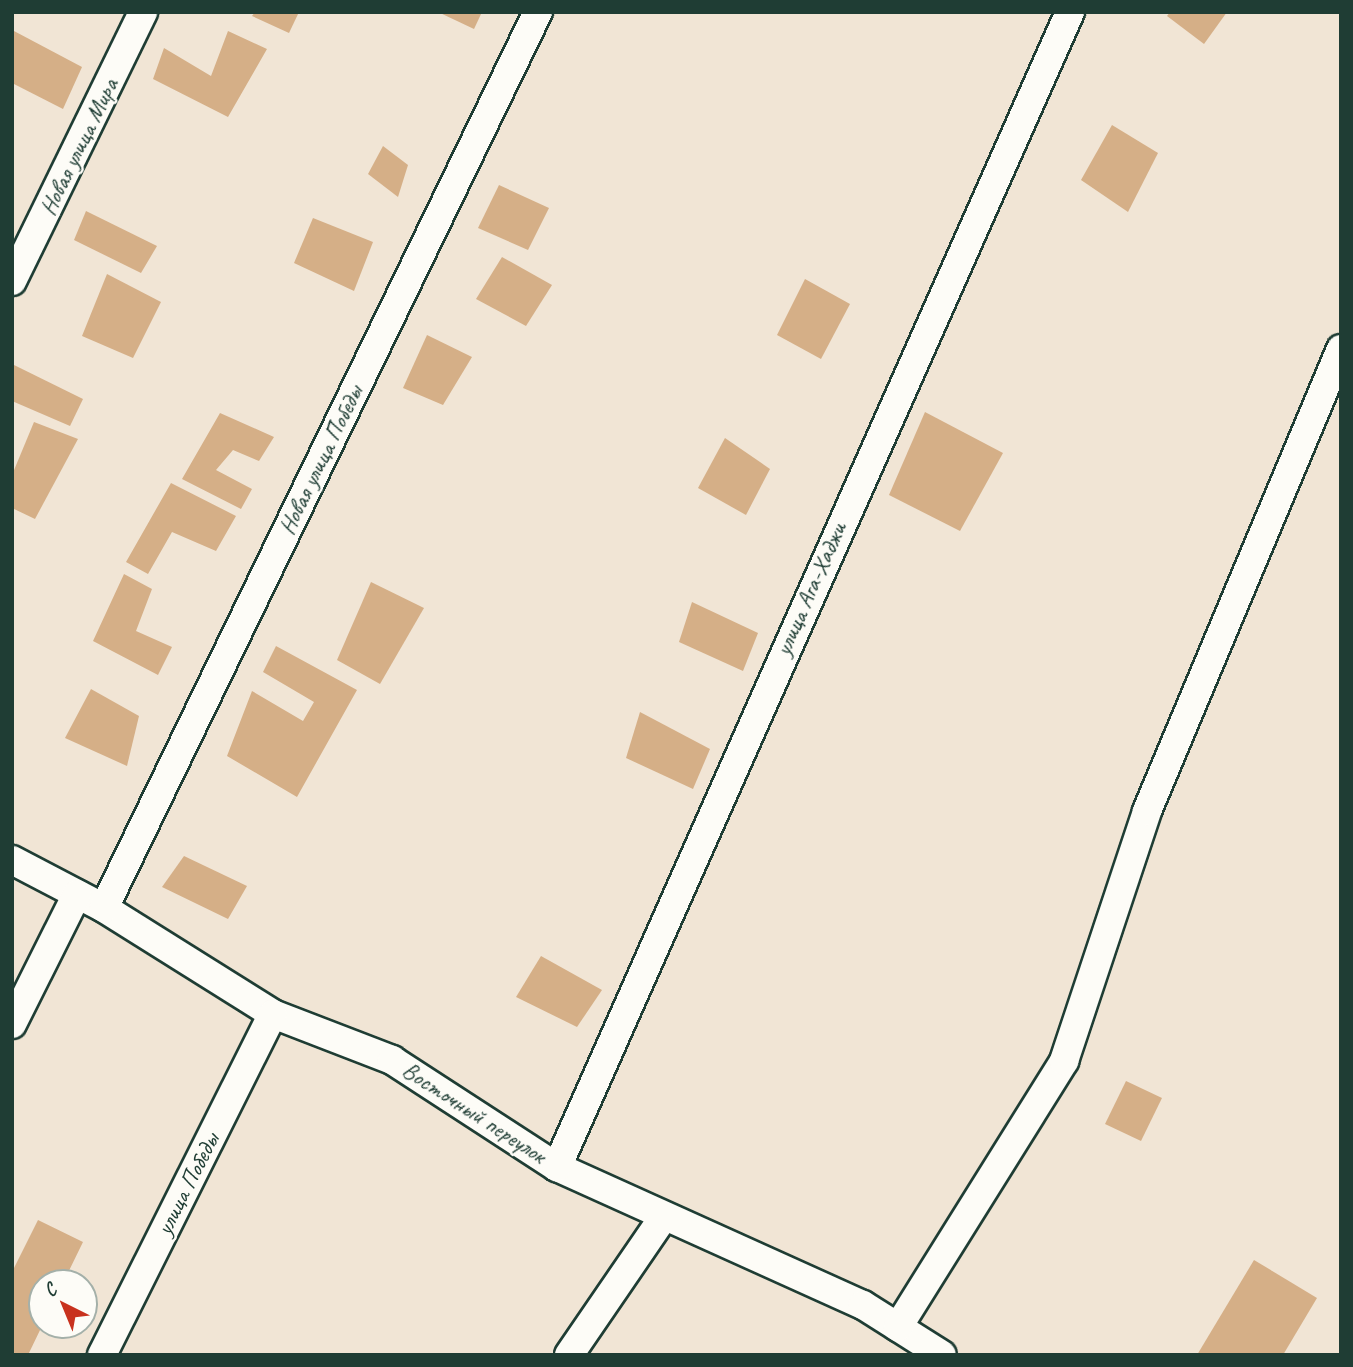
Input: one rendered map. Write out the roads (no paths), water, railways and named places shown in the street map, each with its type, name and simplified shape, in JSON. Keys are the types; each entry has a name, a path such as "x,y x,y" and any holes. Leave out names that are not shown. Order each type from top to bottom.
{"street":[{"name":"Новая улица Мира","path":"12,281 143,12"},
{"name":"Новая улица Победы","path":"104,908 538,12"},
{"name":"улица Ага-Хаджи","path":"557,1167 1070,12"},
{"path":"898,1327 1065,1061 1147,811 1341,349"},
{"name":"Восточный переулок","path":"12,860 104,908 272,1014 392,1060 557,1167 898,1327 942,1355"},
{"path":"12,1024 77,894"},
{"name":"улица Победы","path":"103,1355 272,1014"},
{"path":"569,1355 664,1216"}]}
